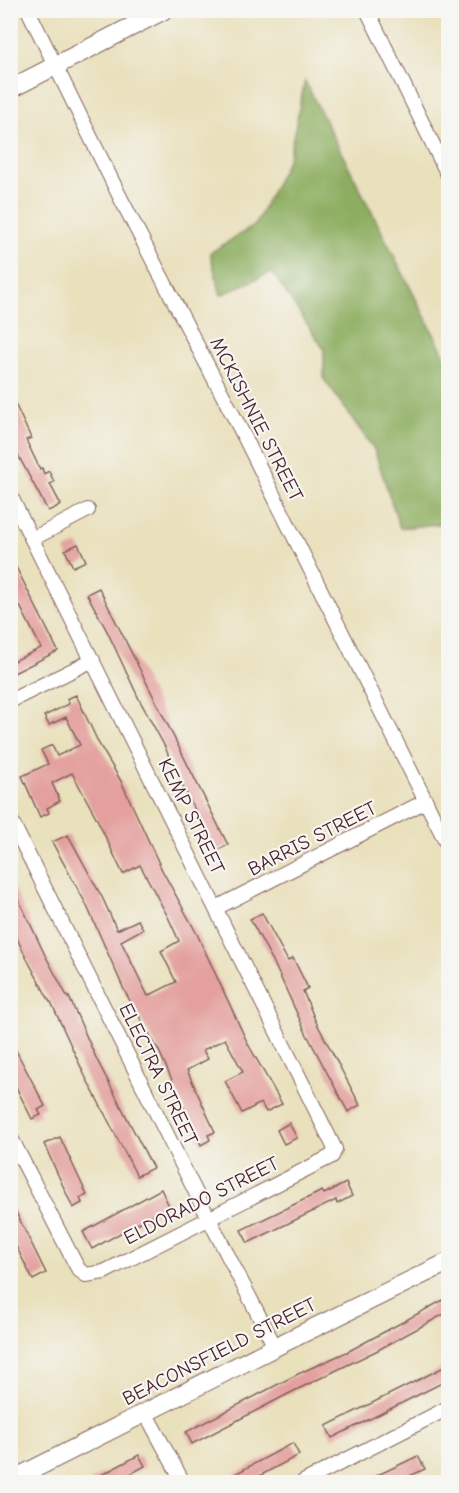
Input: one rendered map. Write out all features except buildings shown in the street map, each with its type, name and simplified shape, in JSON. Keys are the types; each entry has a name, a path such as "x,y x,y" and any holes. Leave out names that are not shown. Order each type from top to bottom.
{"street":[{"name":"MCKISHNIE STREET","path":"28,10 448,846"},
{"path":"10,89 164,10"},
{"path":"367,10 448,175"},
{"name":"KEMP STREET","path":"10,495 335,1149 332,1156"},
{"path":"32,539 88,510"},
{"path":"10,701 93,660"},
{"name":"BARRIS STREET","path":"216,908 426,801"},
{"name":"ELECTRA STREET","path":"10,818 275,1347"},
{"name":"ELDORADO STREET","path":"10,1136 75,1263 86,1275 104,1272 332,1156"},
{"name":"BEACONSFIELD STREET","path":"10,1481 448,1262"},
{"path":"303,1482 448,1408"},
{"path":"146,1414 183,1482"}],"green space":[{"path":"305,81 448,362 448,523 400,528 374,449 324,379 324,349 272,272 221,295 210,253 255,225 289,157"}]}
